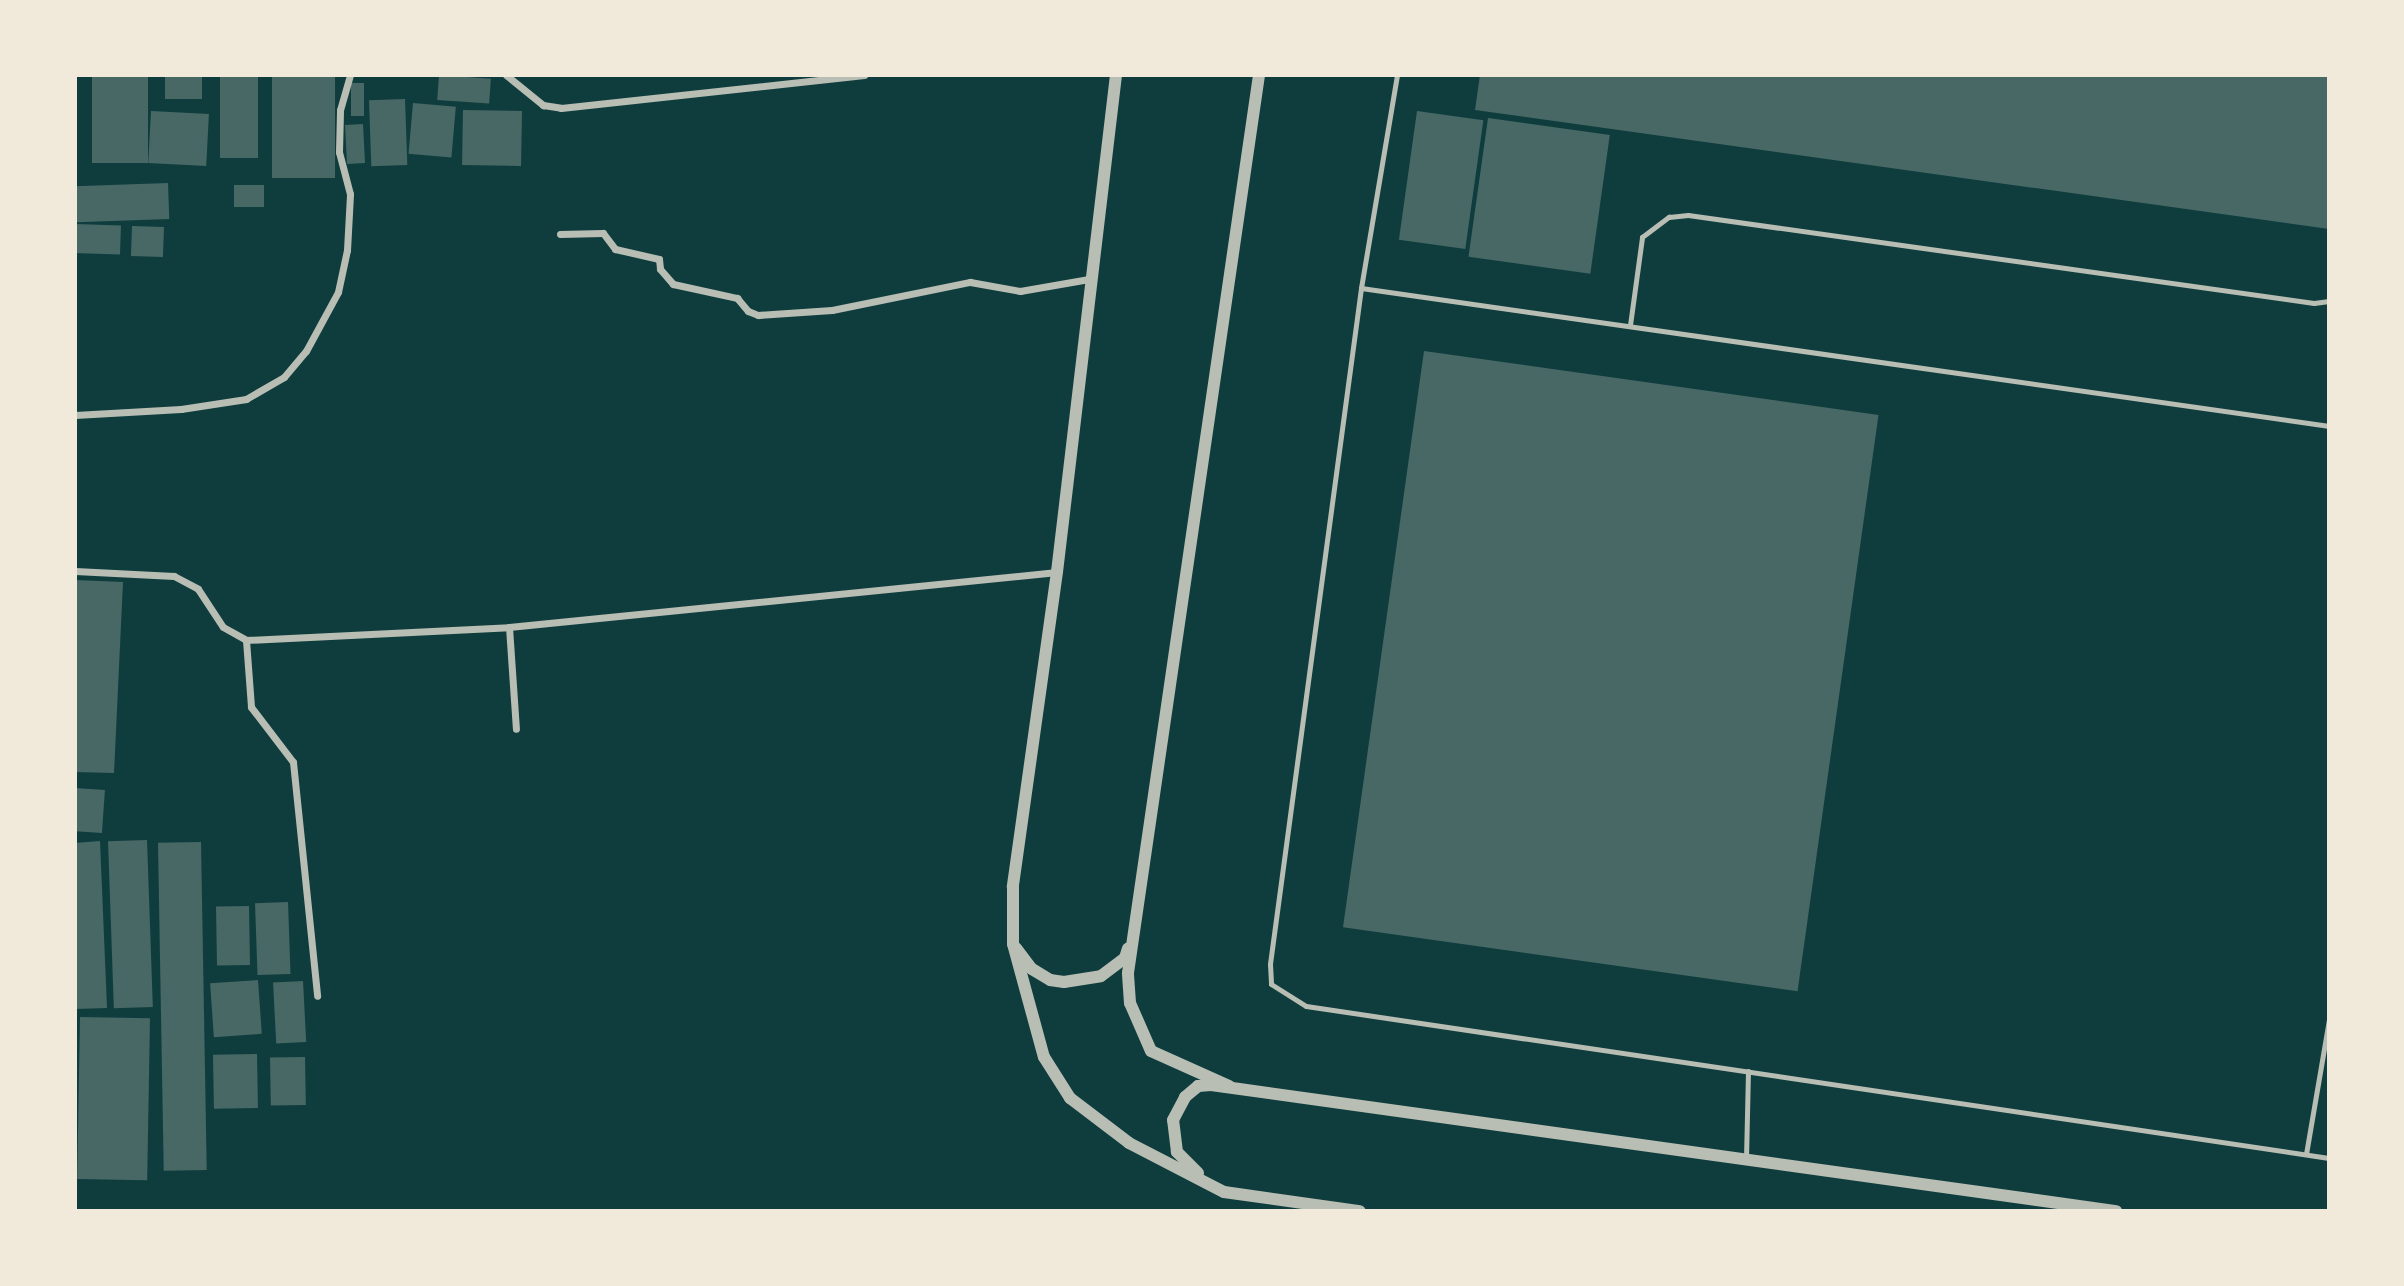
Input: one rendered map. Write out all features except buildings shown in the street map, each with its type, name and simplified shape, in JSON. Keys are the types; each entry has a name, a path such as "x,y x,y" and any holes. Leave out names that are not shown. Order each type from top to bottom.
{"street":[{"path":"75,415 181,409 246,399 284,377 306,351 338,292 348,250 350,194 339,152 340,110 350,75"},
{"path":"506,75 543,105 561,108 864,75"},
{"path":"1116,75 1089,279 1057,572 1013,887 1013,944 1044,1057 1070,1098 1129,1143 1224,1192 1360,1211"},
{"path":"1229,1086 1151,1051 1130,1003 1131,938 1259,75"},
{"path":"559,234 603,233 615,249 659,259 660,269 673,284 729,295 758,315 832,310 970,282 1020,291 1089,279"},
{"path":"75,571 174,576 198,589 223,626 246,640 509,627 1057,572"},
{"path":"509,627 516,729"},
{"path":"246,640 251,707 293,762 317,996"},
{"path":"1013,944 1032,969 1051,980 1086,981 1125,958 1131,938"},
{"path":"1224,1192 1177,1152 1173,1120 1176,1109 1198,1086 1229,1086 1312,1102 2116,1211"}],"lane":[{"path":"1397,75 1361,288 1272,950 1271,984 1306,1006 2329,1157"},
{"path":"1630,325 1642,237 1669,217 1688,215 2314,303 2329,301"},
{"path":"1361,288 2329,426"},
{"path":"2306,1154 2329,1019"},
{"path":"1746,1160 1748,1071"}]}
